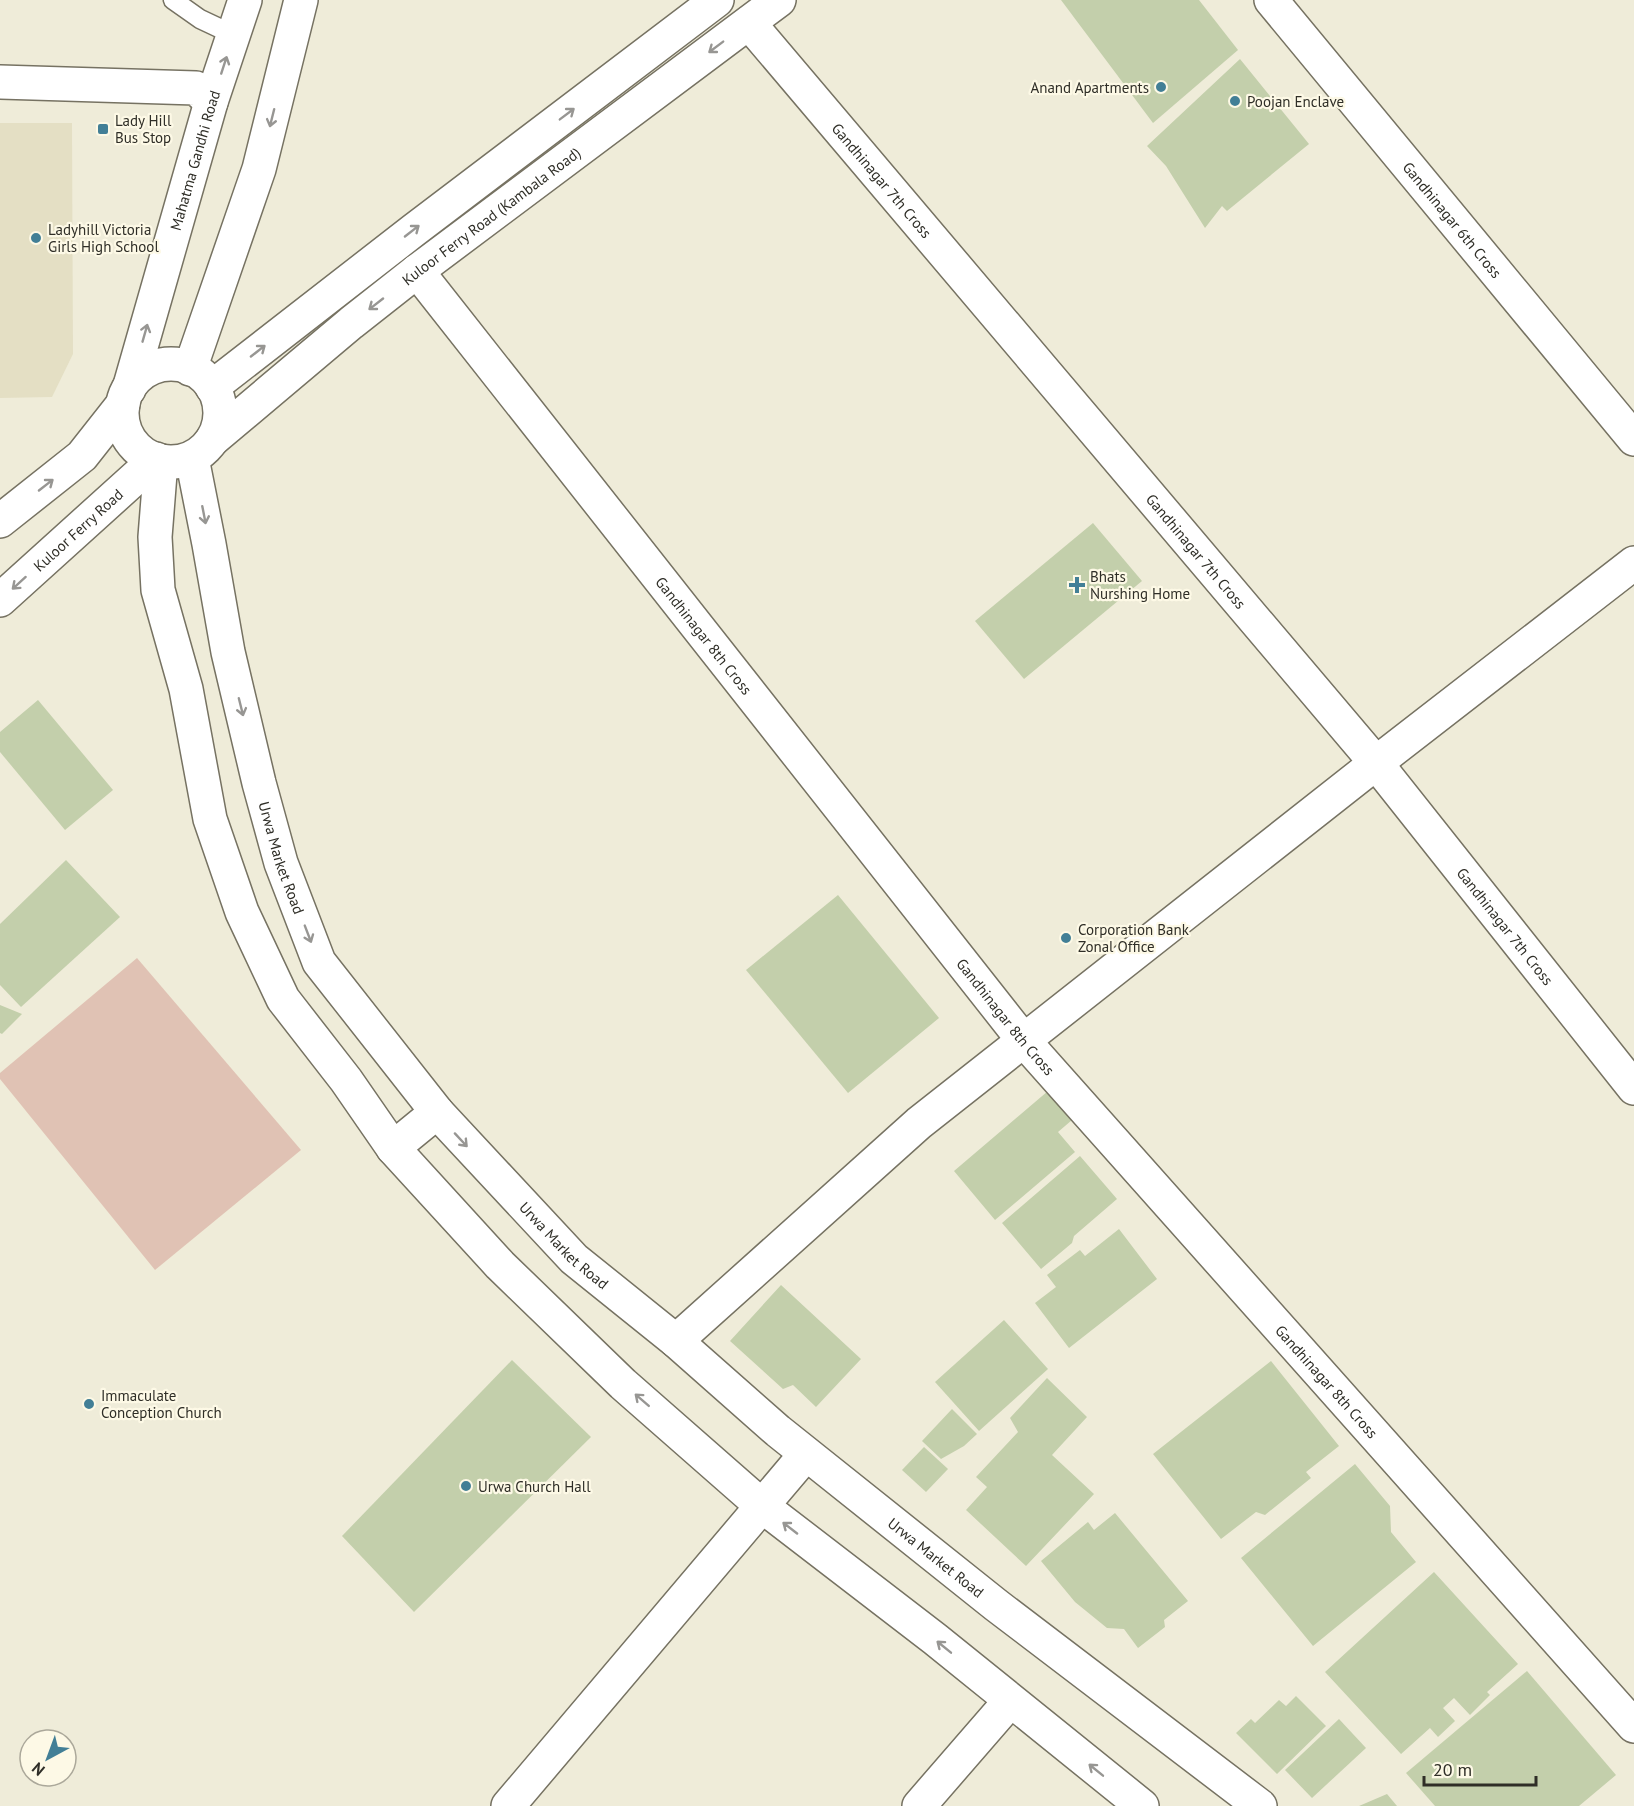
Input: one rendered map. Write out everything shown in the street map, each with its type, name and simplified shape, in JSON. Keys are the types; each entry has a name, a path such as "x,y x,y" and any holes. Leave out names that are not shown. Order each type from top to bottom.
{"street":[{"name":"Mahatma Gandhi Road","path":"126,397 211,102 245,0"},
{"path":"201,378 259,169 301,0"},
{"path":"201,378 414,230 717,0"},
{"name":"Kuloor Ferry Road (Kambala Road)","path":"180,455 417,271 779,0"},
{"name":"Gandhinagar 6th Cross","path":"1271,0 1634,439"},
{"name":"Gandhinagar 7th Cross","path":"749,23 1376,763 1634,1088"},
{"path":"0,82 196,88 211,102"},
{"name":"Gandhinagar 8th Cross","path":"417,271 1024,1041 1634,1726"},
{"path":"0,521 82,456 126,397 137,378 149,370 177,365 201,378 218,400 220,414 218,428 180,455 148,457 136,447 127,434 123,419 126,397"},
{"path":"180,455 154,537 158,590 186,689 210,819 242,912 283,999 346,1080 393,1148 500,1265 623,1384 762,1506 934,1639 1142,1806"},
{"name":"Kuloor Ferry Road","path":"0,600 180,455"},
{"name":"Urwa Market Road","path":"180,455 207,535 228,652 259,783 281,863 319,962 437,1112 574,1259 675,1341 806,1454 996,1605 1260,1806"},
{"path":"675,1341 919,1123 1634,563"},
{"path":"393,1148 437,1112"},
{"path":"508,1806 806,1454"},
{"path":"920,1806 1010,1701"}],"lane":[{"path":"173,0 200,19 234,35"}],"shaded area":[{"name":"Ladyhill Victoria Girls High School","path":"0,123 72,123 73,354 52,397 0,398"},
{"path":"137,958 301,1150 155,1270 0,1079 0,1073"}],"building":[{"name":"Anand Apartments","path":"1061,0 1199,0 1238,50 1153,123"},
{"name":"Poojan Enclave","path":"1240,59 1309,144 1227,211 1222,206 1205,228 1166,166 1147,146"},
{"path":"1093,523 1142,581 1024,679 975,621"},
{"path":"38,700 113,790 65,830 0,752 0,732"},
{"path":"66,860 120,917 21,1007 0,985 0,924"},
{"path":"838,895 939,1018 848,1093 746,970"},
{"path":"0,1005 22,1014 2,1034 0,1033"},
{"path":"1048,1091 1072,1120 1058,1132 1075,1152 995,1220 954,1171"},
{"path":"1080,1156 1117,1199 1074,1236 1072,1243 1041,1269 1002,1223"},
{"path":"1119,1229 1157,1279 1069,1348 1035,1303 1056,1287 1047,1275 1080,1250 1085,1256"},
{"path":"781,1285 861,1359 816,1407 793,1385 783,1389 730,1341"},
{"path":"1004,1320 1048,1369 979,1431 935,1382"},
{"name":"Urwa Church Hall","path":"512,1360 591,1437 414,1612 342,1536"},
{"path":"1271,1361 1339,1446 1306,1472 1311,1478 1265,1515 1256,1512 1221,1539 1153,1454"},
{"path":"1047,1378 1087,1417 1052,1455 1094,1494 1026,1566 966,1510 987,1487 976,1477 1018,1432 1010,1418"},
{"path":"952,1409 977,1434 964,1446 941,1459 922,1441"},
{"path":"924,1447 948,1469 926,1492 902,1470"},
{"path":"1355,1464 1390,1506 1391,1532 1416,1562 1313,1646 1241,1558"},
{"path":"1115,1513 1188,1601 1164,1620 1165,1627 1138,1648 1124,1629 1107,1628 1075,1602 1041,1561 1088,1522 1094,1530"},
{"path":"1434,1572 1518,1664 1487,1692 1490,1695 1470,1715 1454,1698 1443,1708 1455,1721 1438,1737 1430,1728 1401,1754 1325,1672"},
{"path":"1527,1671 1616,1775 1579,1806 1435,1806 1406,1773"},
{"path":"1296,1696 1326,1726 1277,1774 1236,1733 1251,1719 1255,1723 1279,1700 1286,1706"},
{"path":"1339,1719 1366,1748 1312,1798 1285,1770"},
{"path":"1387,1794 1397,1806 1359,1806"}],"place":[{"name":"Anand Apartments","path":"1161,87"},
{"name":"Poojan Enclave","path":"1235,101"},
{"name":"Lady Hill Bus Stop","path":"103,129"},
{"name":"Ladyhill Victoria Girls High School","path":"36,238"},
{"name":"Bhats Nurshing Home","path":"1077,585"},
{"name":"Corporation Bank Zonal Office","path":"1066,938"},
{"name":"Immaculate Conception Church","path":"89,1404"},
{"name":"Urwa Church Hall","path":"466,1486"}]}
